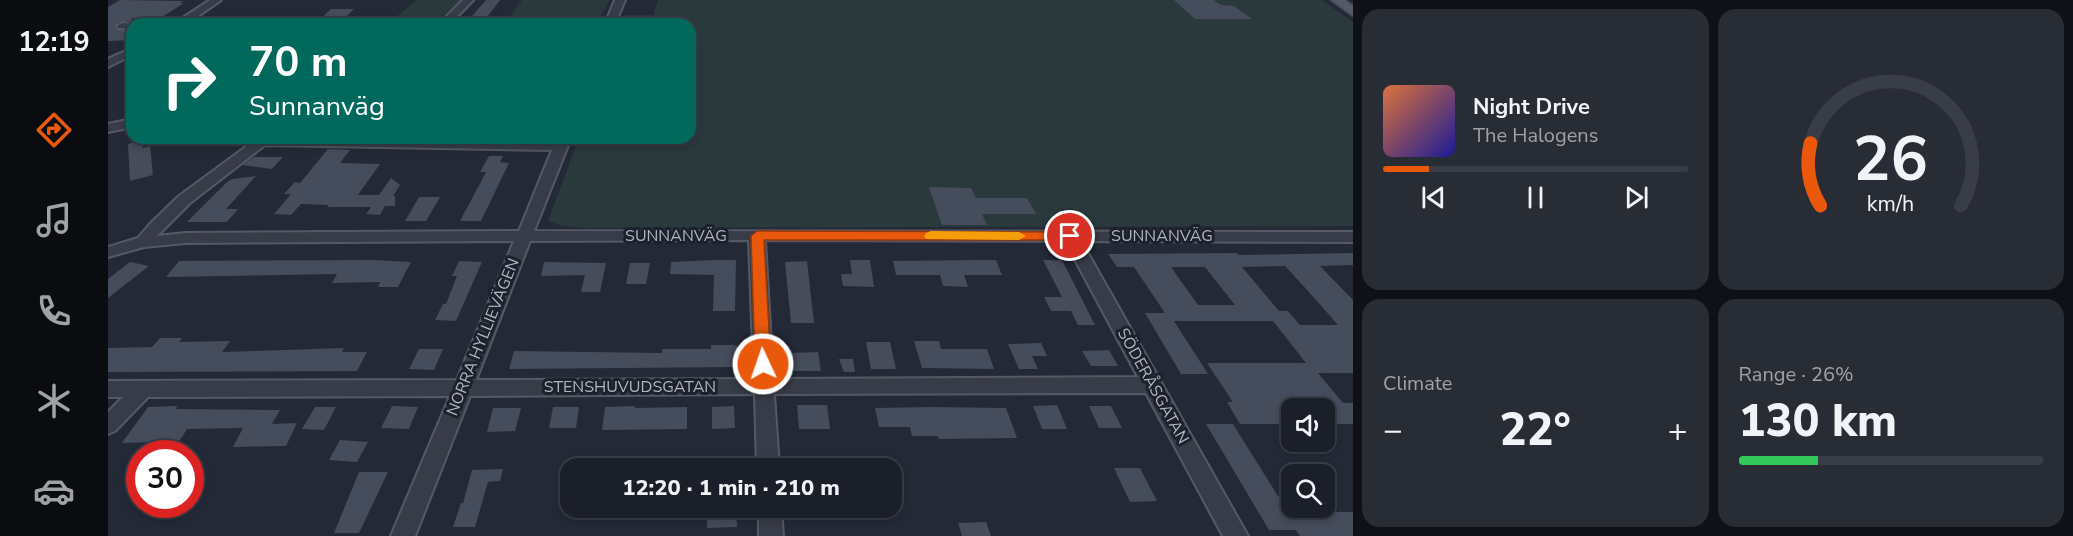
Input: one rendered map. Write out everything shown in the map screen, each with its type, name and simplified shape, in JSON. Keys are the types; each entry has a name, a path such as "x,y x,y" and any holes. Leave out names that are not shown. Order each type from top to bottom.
{"main road":[{"path":"1337,0 1350,8"}],"street":[{"path":"189,18 216,0"},
{"path":"450,18 468,0"},
{"path":"612,18 620,0"},
{"path":"108,64 126,54"},
{"path":"108,128 126,124"},
{"path":"144,242 152,230 173,210 259,144"},
{"name":"NORRA HYLLIEVÄGEN","path":"403,536 562,144"},
{"path":"757,236 768,458"},
{"name":"SÖDERÅSGATAN","path":"1070,236 1236,536"},
{"name":"SUNNANVÄG","path":"108,252 144,242 185,238 1353,237"},
{"name":"STENSHUVUDSGATAN","path":"108,389 1152,385"},
{"path":"108,425 143,389"},
{"path":"770,518 771,536"}],"shaded area":[{"path":"416,0 461,0 441,18 395,18"},
{"path":"522,0 610,0 600,18 508,18"},
{"path":"658,0 1322,0 1353,22 1353,226 582,228 563,226 548,221 577,144 696,144 696,18 623,18 624,15 653,15"}],"building":[{"path":"120,0 183,1 180,3 184,3 161,18 126,18 126,21 121,21 115,25 116,29 126,30 126,40 108,41 108,7"},
{"path":"486,0 500,0 486,18 470,18"},
{"path":"1174,0 1214,0 1221,5 1234,6 1252,19 1195,19"},
{"path":"331,9 354,9 345,18 321,18"},
{"path":"128,144 142,144 143,148 150,146 153,175 130,181"},
{"path":"328,149 350,150 340,163 380,164 358,195 379,195 391,178 400,185 393,196 395,196 395,206 385,206 380,215 366,214 371,207 327,207 329,205 301,204 291,215 274,214 291,194 284,194 295,182 300,183"},
{"path":"489,156 503,156 500,162 509,163 481,221 460,221 486,172 480,172"},
{"path":"254,157 283,157 272,169 242,165"},
{"path":"256,176 226,209 238,209 227,222 187,222 227,182 232,179"},
{"path":"929,187 971,188 976,198 1027,198 1036,214 982,214 987,225 942,225"},
{"path":"419,197 440,197 426,221 405,221"},
{"path":"1353,253 1353,265 1320,266 1353,300 1353,373 1318,373 1343,403 1353,403 1353,424 1335,424 1335,398 1281,398 1281,424 1240,424 1227,402 1233,402 1207,363 1306,363 1273,321 1174,321 1208,374 1181,374 1145,313 1165,313 1134,267 1117,267 1108,254","holes":["1285,266 1338,325 1300,325 1288,311 1279,311 1242,267","1171,267 1205,267 1235,305 1198,305"]},
{"path":"373,260 411,262 398,287 378,287 380,282 332,283 337,274 166,277 179,261"},
{"path":"736,260 735,311 713,311 714,275 670,274 671,262"},
{"path":"850,260 870,260 874,287 843,286 841,274 852,274"},
{"path":"996,260 1002,275 964,275 968,287 943,286 940,275 896,275 893,261"},
{"path":"1043,260 1062,260 1095,325 1078,325 1071,311 1051,311 1044,297 1062,297"},
{"path":"459,261 482,262 456,321 435,320 443,304 446,304 457,276 452,276"},
{"path":"807,261 814,323 791,323 785,262"},
{"path":"130,262 149,266 108,298 108,279"},
{"path":"544,262 606,263 600,292 581,292 585,275 541,276"},
{"path":"630,263 650,263 646,284 626,284"},
{"path":"160,338 182,338 179,342 230,341 222,352 344,348 342,352 367,352 357,371 108,372 108,348 152,347"},
{"path":"914,341 939,341 941,349 987,349 994,369 922,368"},
{"path":"866,342 890,342 896,369 871,369"},
{"path":"1041,343 1047,356 1032,356 1038,369 1019,369 1008,344"},
{"path":"711,345 737,345 737,367 509,369 514,351 662,353 662,349 711,349"},
{"path":"419,349 443,349 434,370 409,369"},
{"path":"1109,350 1118,366 1091,366 1082,351"},
{"path":"818,352 821,371 793,371 791,353"},
{"path":"839,359 853,359 855,372 844,372"},
{"path":"797,405 827,405 830,429 799,429"},
{"path":"1057,405 1067,429 1042,429 1033,406"},
{"path":"392,406 418,407 409,429 381,428"},
{"path":"635,406 635,408 687,407 687,429 602,430 605,407"},
{"path":"734,406 735,428 712,429 712,407"},
{"path":"1089,406 1111,406 1122,428 1099,428"},
{"path":"148,407 280,410 272,424 297,423 286,446 233,447 243,428 187,429 180,440 126,440 126,443 122,443"},
{"path":"315,407 336,407 324,430 302,429"},
{"path":"553,407 579,407 576,428 549,428"},
{"path":"493,408 521,408 515,431 487,432"},
{"path":"875,408 1006,408 1017,438 939,439 938,436 912,436 910,427 879,427"},
{"path":"1206,424 1233,424 1281,501 1281,518 1335,518 1335,512 1353,512 1353,536 1300,536 1296,530 1269,530"},
{"path":"340,440 368,442 357,462 329,460"},
{"path":"1114,468 1140,468 1157,501 1130,502"},
{"path":"503,469 500,481 488,482 475,527 453,527 461,503 463,503 472,470"},
{"path":"359,472 388,472 359,533 334,533"},
{"path":"707,518 737,518 737,527 707,528"},
{"path":"986,522 991,536 962,536 958,523"}],"slow traffic":[{"path":"931,236 1019,236"}],"route":[{"path":"763,364 757,236 1070,236"}]}
